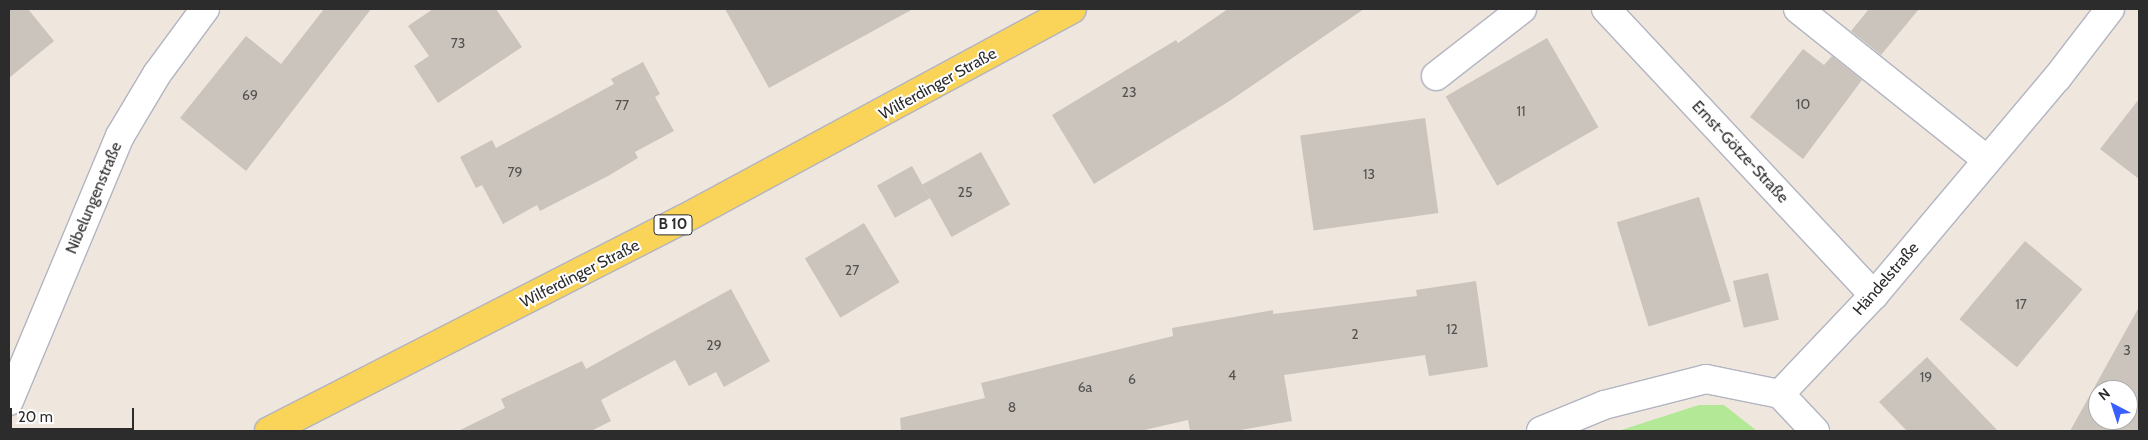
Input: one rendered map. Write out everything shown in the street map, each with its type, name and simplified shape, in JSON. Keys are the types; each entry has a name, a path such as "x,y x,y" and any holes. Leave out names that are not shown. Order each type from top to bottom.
{"main road":[{"name":"Wilferdinger Straße","path":"269,431 673,225 1072,9"}],"street":[{"name":"Nibelungenstraße","path":"9,400 120,136 158,74 205,9"},
{"path":"1436,76 1522,9"},
{"name":"Ernst-Götze-Straße","path":"1606,9 1874,295"},
{"path":"1798,9 1986,159"},
{"name":"Händelstraße","path":"1780,394 1874,295 1986,159 2057,78 2110,9"},
{"path":"1541,431 1604,405 1706,379 1780,394 1815,431"}],"green space":[{"path":"1699,405 1724,405 1757,431 1618,431"}],"building":[{"path":"9,9 28,9 54,41 9,78"},
{"path":"324,9 371,9 246,171 180,118 246,36 281,64"},
{"path":"433,9 496,9 522,47 438,103 414,66 429,56 408,26"},
{"path":"725,9 913,9 769,88"},
{"path":"1228,9 1364,9 1228,102 1094,184 1052,115 1176,40 1178,43"},
{"path":"1869,9 1919,9 1881,55 1851,31"},
{"path":"1547,38 1598,127 1497,186 1446,96"},
{"path":"1803,49 1824,65 1832,56 1862,80 1803,159 1750,117"},
{"path":"643,62 660,94 655,97 674,131 635,152 638,158 608,176 540,211 537,205 503,224 482,185 476,188 460,157 492,140 496,148 614,84 611,79"},
{"path":"2139,99 2139,179 2100,149"},
{"path":"1425,118 1438,213 1314,231 1300,136"},
{"path":"981,152 1010,204 951,237 922,184"},
{"path":"912,166 930,198 895,218 877,185"},
{"path":"1699,197 1731,301 1649,326 1617,222"},
{"path":"864,223 900,282 840,318 805,259"},
{"path":"2025,241 2082,289 2017,367 1959,319"},
{"path":"1768,273 1779,320 1744,328 1733,281"},
{"path":"1476,281 1488,367 1429,376 1425,355 1284,375 1292,421 1235,431 1190,431 1188,420 1140,431 901,431 900,418 985,398 981,383 1173,336 1172,328 1273,310 1273,314 1417,296 1416,290"},
{"path":"731,289 770,361 724,387 716,372 689,386 675,360 601,400 611,421 591,431 458,431 505,408 501,399 582,361 586,369"},
{"path":"2139,307 2139,431 2070,431 2088,399 2088,430 2138,430 2138,380 2098,380"},
{"path":"1927,357 1998,431 1907,431 1879,402"}]}
